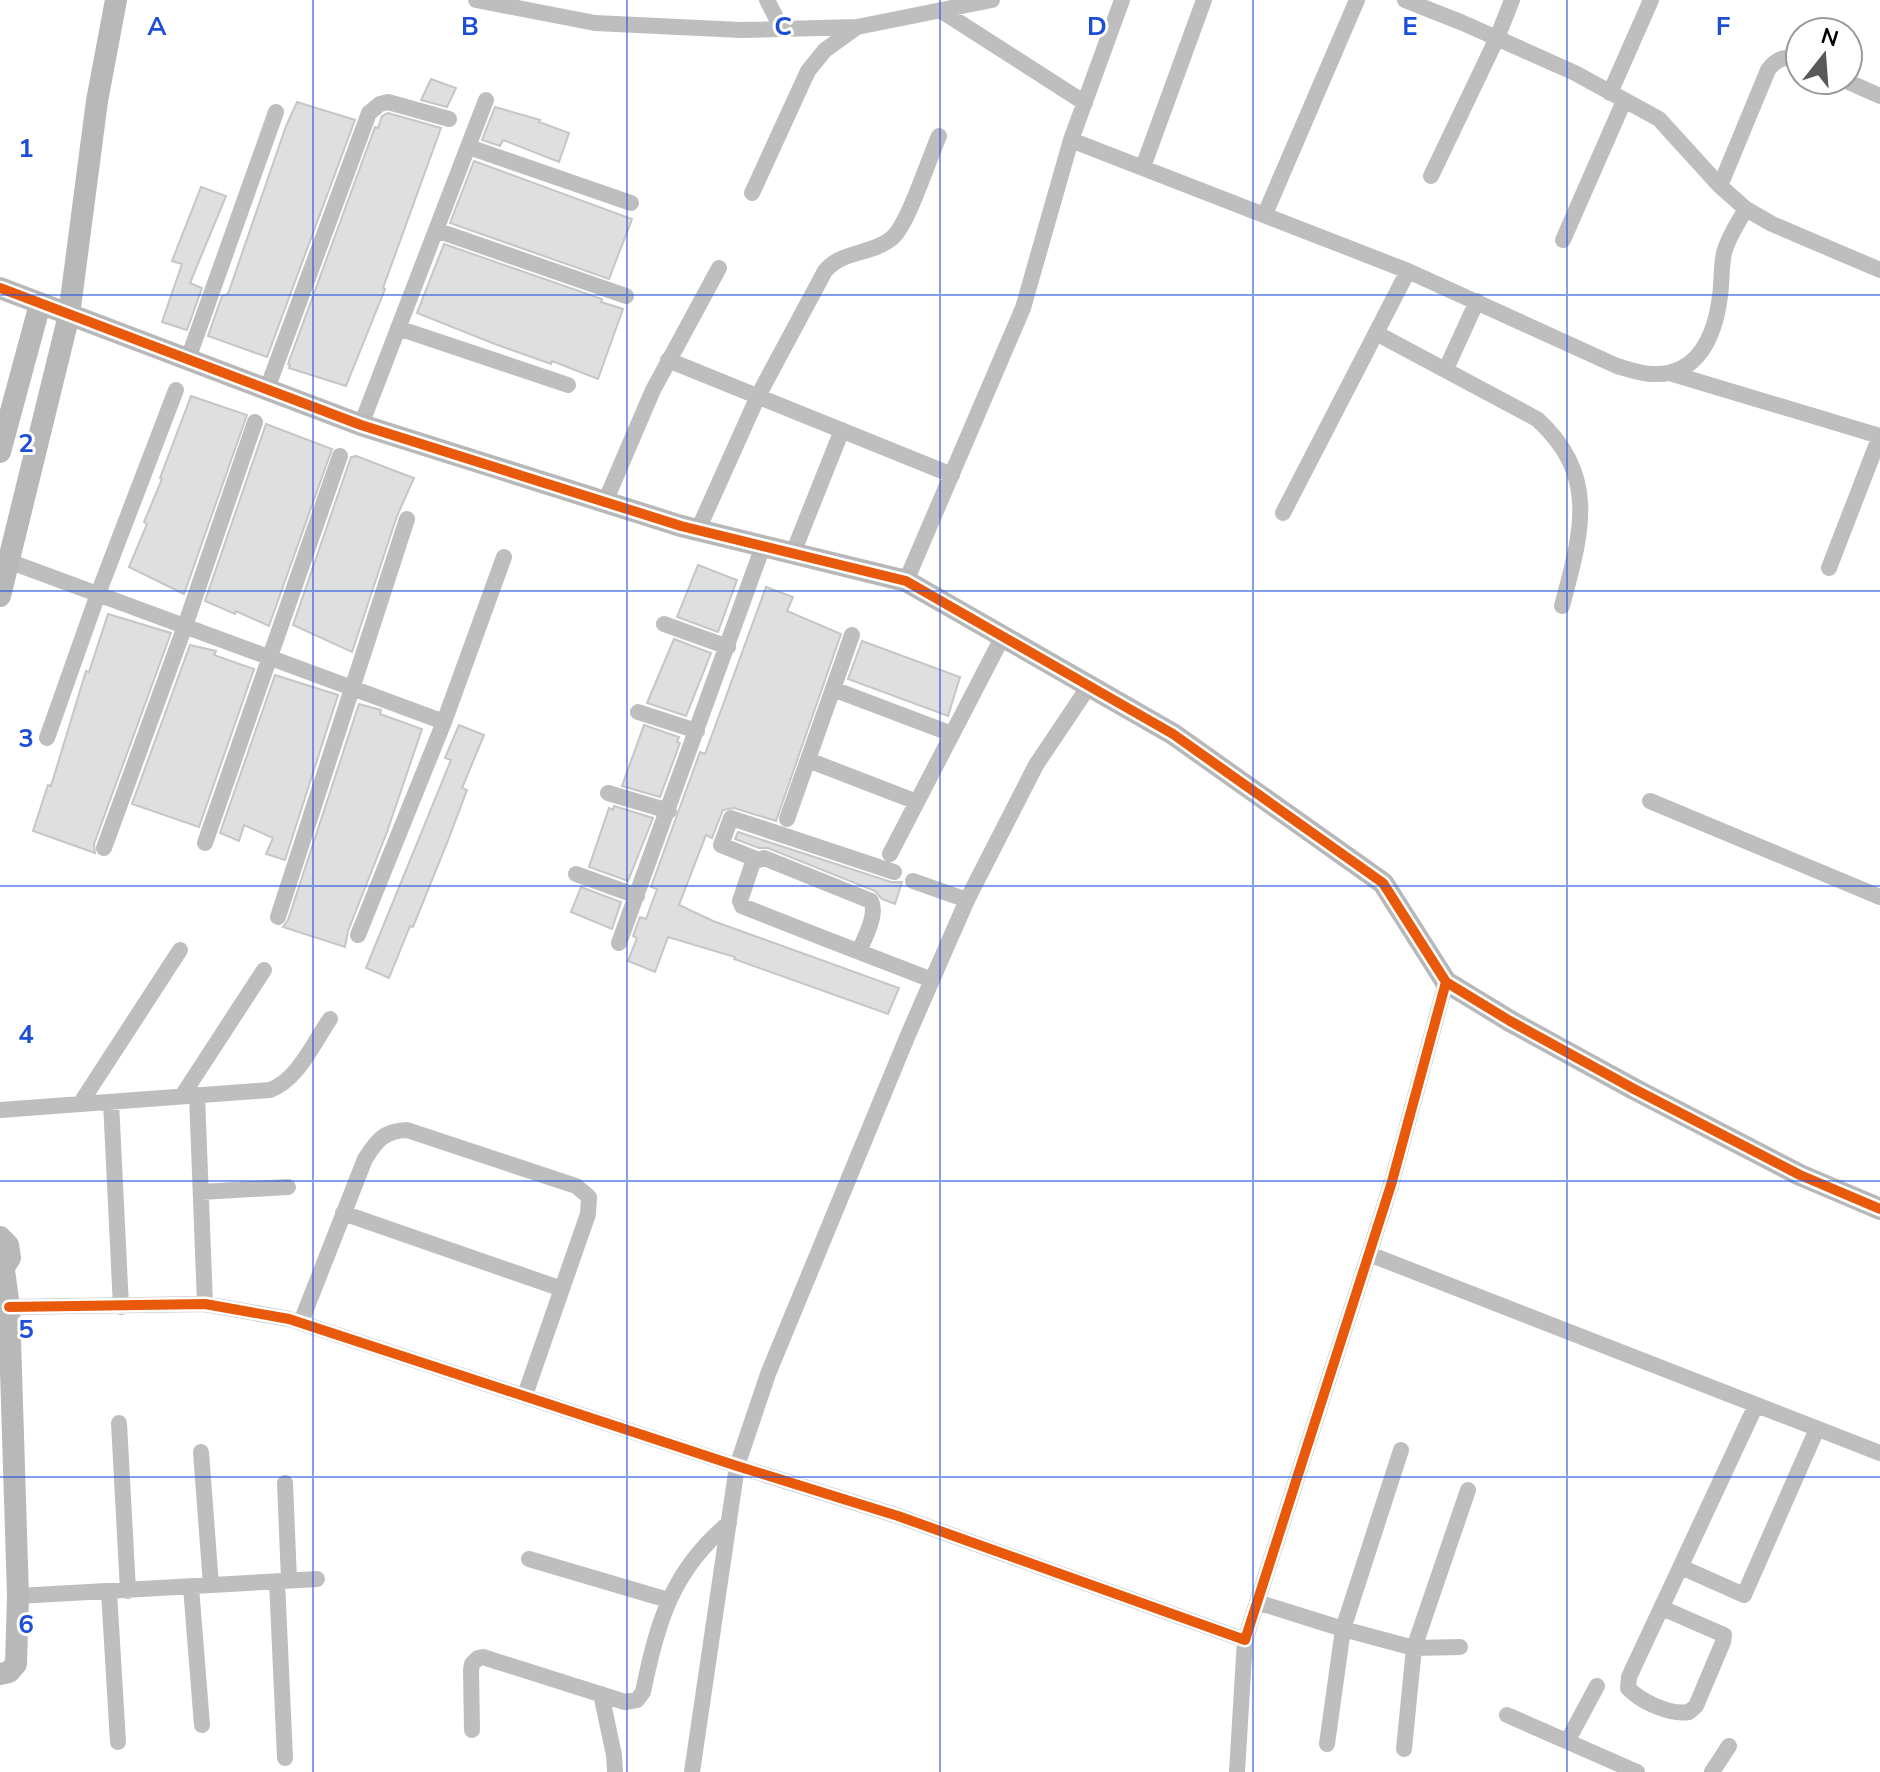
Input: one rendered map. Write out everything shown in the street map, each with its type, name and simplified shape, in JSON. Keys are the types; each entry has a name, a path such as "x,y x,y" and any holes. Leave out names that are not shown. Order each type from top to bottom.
{"street":[{"path":"0,596 4,559 69,315 97,101 116,0"},
{"path":"476,0 595,23 741,30 857,27 992,0"},
{"path":"767,0 782,29"},
{"path":"906,581 1023,308 1071,140 1122,0"},
{"path":"1143,167 1204,0"},
{"path":"1265,214 1357,0"},
{"path":"1405,0 1575,73 1659,119 1720,186 1746,209 1772,224 1880,270"},
{"path":"1431,176 1512,0"},
{"path":"1563,240 1651,0"},
{"path":"940,10 1085,103"},
{"path":"752,193 808,71 825,50 857,27"},
{"path":"1720,186 1768,70 1774,61 1784,57"},
{"path":"361,425 486,100"},
{"path":"267,389 369,113 388,102 449,119"},
{"path":"188,359 276,112"},
{"path":"698,530 758,396 831,263 886,242 898,231 939,136"},
{"path":"1071,140 1408,271 1617,366 1649,375 1673,374 1880,436 1829,568"},
{"path":"469,147 631,203"},
{"path":"1673,374 1692,365 1705,348 1714,328 1724,252 1746,209"},
{"path":"436,230 626,296"},
{"path":"605,502 668,360 719,268"},
{"path":"1283,513 1408,271"},
{"path":"0,288 361,425 698,530 906,581 1173,734 1383,883 1446,982 1634,1089 1800,1175 1880,1209"},
{"path":"1446,369 1477,301"},
{"path":"0,452 40,304"},
{"path":"398,328 568,385"},
{"path":"1376,333 1537,419 1566,450 1582,497 1577,551 1562,606"},
{"path":"668,360 952,475"},
{"path":"47,738 176,390"},
{"path":"104,848 255,422"},
{"path":"793,553 842,430"},
{"path":"205,843 340,456"},
{"path":"278,917 407,519"},
{"path":"619,943 763,546"},
{"path":"358,935 444,722 504,557"},
{"path":"4,559 444,722"},
{"path":"664,624 728,647"},
{"path":"787,819 852,635"},
{"path":"890,854 1003,636"},
{"path":"692,1772 737,1466 768,1374 967,900 1036,765 1089,686"},
{"path":"833,689 952,734"},
{"path":"638,712 697,731"},
{"path":"808,760 917,802"},
{"path":"608,793 669,811"},
{"path":"1650,801 1880,897"},
{"path":"859,952 873,914 871,901 764,858 756,859 721,845 731,818 894,872"},
{"path":"756,859 742,894 742,906 932,980"},
{"path":"576,874 637,896"},
{"path":"913,881 967,900"},
{"path":"80,1104 180,950"},
{"path":"205,1304 201,1192 190,1096 264,970"},
{"path":"1237,1772 1245,1640 1391,1185 1446,982"},
{"path":"0,1110 270,1090 281,1086 295,1070 330,1019"},
{"path":"111,1102 121,1307"},
{"path":"301,1322 365,1159 376,1141 385,1134 407,1130 576,1186 584,1191 590,1203 525,1395"},
{"path":"201,1192 288,1187"},
{"path":"343,1213 562,1289"},
{"path":"0,1237 10,1251 8,1264 2,1271 9,1307 18,1596 16,1664 9,1672 0,1674"},
{"path":"1369,1254 1880,1453"},
{"path":"9,1307 205,1304 301,1322 898,1516 1245,1640"},
{"path":"1662,1608 1724,1635 1696,1706 1689,1712 1674,1712 1635,1696 1628,1688 1629,1677 1756,1405"},
{"path":"119,1423 128,1591"},
{"path":"1681,1567 1744,1595 1817,1429"},
{"path":"1327,1744 1343,1629 1401,1450"},
{"path":"201,1452 211,1585"},
{"path":"285,1483 285,1758"},
{"path":"1404,1749 1414,1648 1468,1490"},
{"path":"472,1730 471,1670 472,1664 483,1657 625,1702 633,1702 640,1697 668,1600 693,1556 729,1523"},
{"path":"529,1559 668,1600"},
{"path":"18,1596 317,1579"},
{"path":"191,1587 202,1725"},
{"path":"109,1592 118,1742"},
{"path":"1257,1602 1414,1648 1460,1647"},
{"path":"1568,1740 1597,1686"},
{"path":"601,1694 615,1772"},
{"path":"1507,1715 1568,1740 1616,1767 1637,1772"},
{"path":"1712,1772 1729,1746"}],"building":[{"path":"431,79 456,88 447,107 421,100"},
{"path":"297,102 355,120 267,357 208,336 222,296 228,294"},
{"path":"495,107 540,120 569,133 559,162 503,140 500,146 482,140"},
{"path":"388,113 441,128 385,289 346,386 289,368 288,364 375,127 378,128 382,116"},
{"path":"474,161 632,219 609,279 450,223"},
{"path":"201,187 226,196 190,283 202,288 187,330 162,322 182,264 172,261"},
{"path":"444,244 623,309 598,379 495,344 417,313"},
{"path":"191,396 247,415 184,594 129,567"},
{"path":"266,424 332,449 269,626 205,601"},
{"path":"356,456 414,478 397,516 352,652 293,625 351,457"},
{"path":"698,565 737,580 718,632 677,617"},
{"path":"766,587 793,597 787,611 841,634 776,821 734,808 723,810 712,838 706,835 679,905 713,921 899,988 888,1014 735,957 668,937 655,972 628,961 637,938 633,936 640,917 646,919 657,889 651,887 700,752 705,754"},
{"path":"108,614 171,633 94,844 95,853 33,831"},
{"path":"674,639 711,653 686,716 647,703"},
{"path":"862,641 960,677 948,716 848,679"},
{"path":"190,645 216,651 214,655 254,669 199,827 132,804"},
{"path":"275,675 338,695 285,860 266,854 273,838 244,825 239,841 220,833"},
{"path":"359,704 381,710 380,714 422,729 387,832 348,931 345,947 283,927 288,920"},
{"path":"459,725 484,735 462,788 467,790 447,843 389,978 366,968 451,760 445,758"},
{"path":"644,725 679,737 677,742 680,743 660,797 622,786"},
{"path":"614,806 653,818 628,881 589,867 609,808 613,810"},
{"path":"738,832 891,882 902,882 895,904 882,899 875,891 768,848 735,839"},
{"path":"581,887 621,902 612,929 571,912"}],"cycle path":[{"path":"0,288 361,425 681,526 906,581 1173,734 1383,883 1446,982 1634,1089 1800,1175 1880,1209"},
{"path":"9,1307 205,1304 289,1319 898,1516 1245,1640 1391,1185 1446,982"}]}
